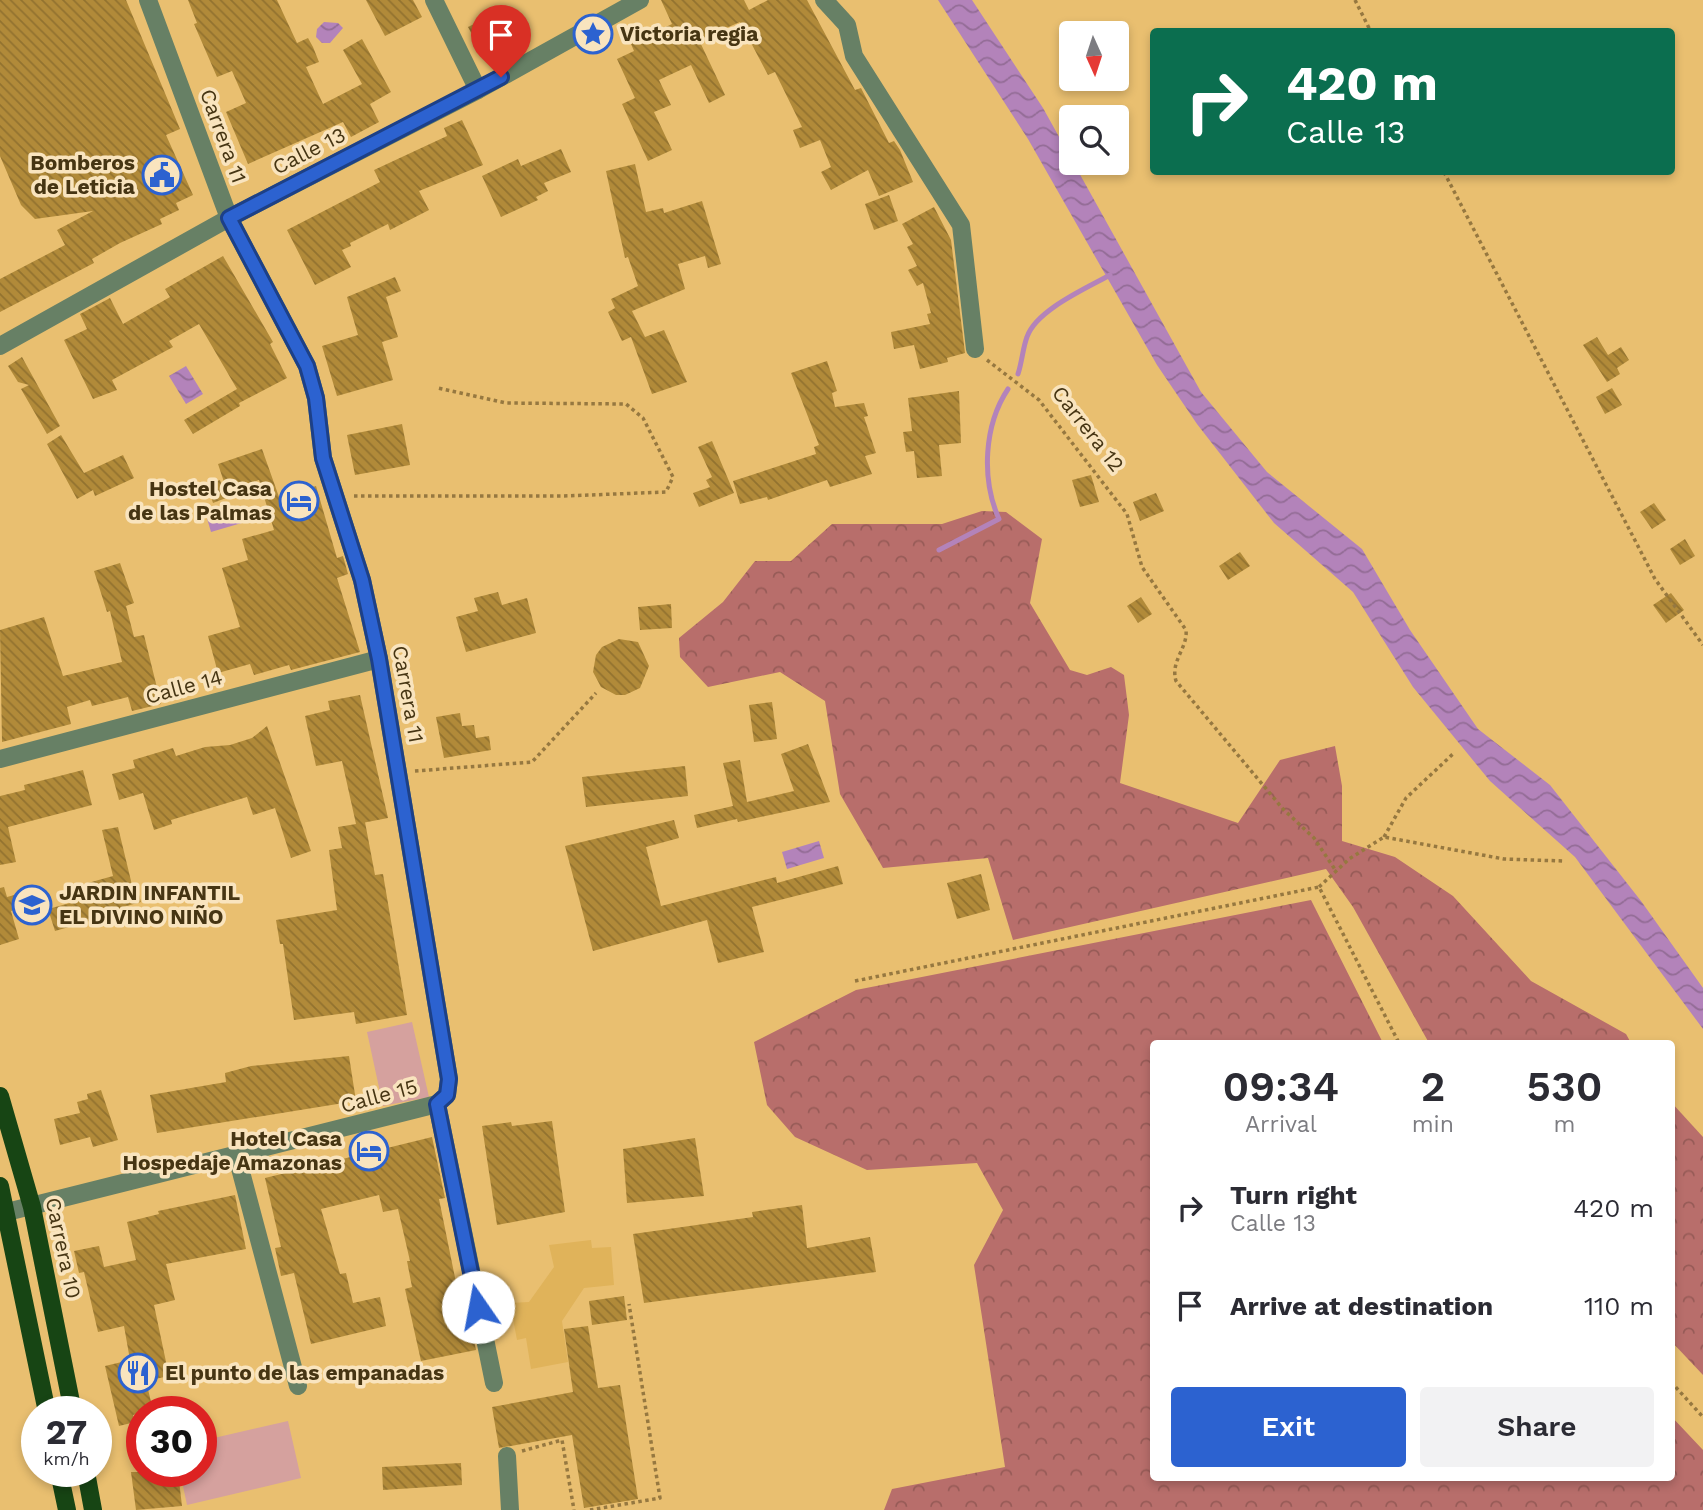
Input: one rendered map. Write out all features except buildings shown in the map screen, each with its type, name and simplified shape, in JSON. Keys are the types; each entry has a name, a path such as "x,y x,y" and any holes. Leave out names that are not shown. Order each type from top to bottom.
{"main road":[{"name":"Carrera 10","path":"0,1096 32,1207 71,1396"},
{"path":"0,1186 44,1396"},
{"path":"63,1487 67,1510"},
{"path":"89,1487 93,1510"}],"street":[{"name":"Carrera 11","path":"148,0 229,218 307,366 316,398 323,458 362,580 379,659 449,1079 447,1095 437,1104"},
{"path":"434,0 478,90"},
{"name":"Calle 13","path":"0,346 229,218 478,90 640,0"},
{"path":"824,0 847,24 854,56 961,225 975,349"},
{"name":"Calle 14","path":"0,758 379,659"},
{"path":"437,1104 494,1383"},
{"name":"Calle 15","path":"7,1212 237,1157 437,1104"},
{"path":"237,1157 298,1386"},
{"path":"507,1456 510,1510"}],"path":[{"path":"1355,0 1369,28"},
{"path":"1446,175 1655,579 1703,645"},
{"name":"Carrera 12","path":"975,349 1039,400 1127,514 1142,567 1186,630 1187,640 1176,663 1176,681 1283,809 1314,838 1336,871"},
{"path":"334,496 564,496 666,492 673,477 643,418 626,404 506,403 438,388"},
{"path":"398,772 532,762 596,693"},
{"path":"855,981 1319,887 1349,859 1384,837 1406,798 1455,752"},
{"path":"1384,837 1504,859 1563,861"},
{"path":"1319,887 1397,1040"},
{"path":"590,1510 660,1498 629,1304"},
{"path":"1675,1386 1703,1417"},
{"path":"507,1456 562,1440 574,1510"}],"shaded area":[{"path":"412,1022 429,1097 383,1106 367,1032"},
{"path":"591,1240 592,1248 611,1247 614,1285 584,1288 562,1321 568,1362 531,1369 526,1338 517,1340 510,1303 529,1302 554,1267 549,1245"},
{"path":"288,1421 301,1478 187,1505 183,1487 217,1487 217,1437"}],"green space":[{"path":"982,511 1006,512 1042,539 1030,603 1070,670 1087,675 1111,667 1124,675 1129,715 1120,783 1238,823 1280,760 1335,746 1342,786 1342,841 1395,857 1453,896 1531,981 1626,1034 1629,1040 1427,1040 1353,907 1326,869 1013,940 988,858 883,868 840,794 825,701 780,672 708,687 680,657 679,638 723,602 755,561 791,561 832,524 942,524"},
{"path":"1311,900 1381,1040 1150,1040 1150,1481 1675,1481 1675,1420 1703,1450 1703,1510 884,1510 892,1489 1005,1467 974,1265 1003,1210 977,1163 867,1170 795,1137 767,1105 754,1042 856,990"},
{"path":"1675,1106 1703,1137 1703,1375 1675,1345"}],"water":[{"path":"938,0 972,0 1059,137 1059,175 1080,175 1201,392 1267,472 1362,549 1410,630 1478,729 1550,785 1641,901 1703,988 1703,1029 1575,857 1490,781 1413,687 1353,592 1274,523 1197,424 1157,365 1028,139"},
{"path":"324,22 338,23 343,28 330,43 322,43 316,37 317,29"},
{"path":"186,366 203,394 186,404 169,376"},
{"path":"241,506 245,522 211,532 206,515"},
{"path":"819,841 824,858 787,869 782,852"}],"waterway":[{"path":"1018,374 1032,327 1051,309 1110,275"},
{"path":"939,550 999,519 989,487 988,452 994,419 1008,389"}],"place":[{"name":"Victoria regia","path":"593,34"},
{"name":"Bomberos de Leticia","path":"162,175"},
{"name":"Hostel Casa de las Palmas","path":"299,501"},
{"name":"JARDIN INFANTIL EL DIVINO NIÑO","path":"32,905"},
{"name":"Hotel Casa Hospedaje Amazonas","path":"369,1151"},
{"name":"El punto de las empanadas","path":"138,1373"}],"route":[{"path":"478,1307 437,1104 447,1095 449,1079 379,659 362,580 323,458 317,425 316,398 307,366 279,307 229,218 501,77"}]}
